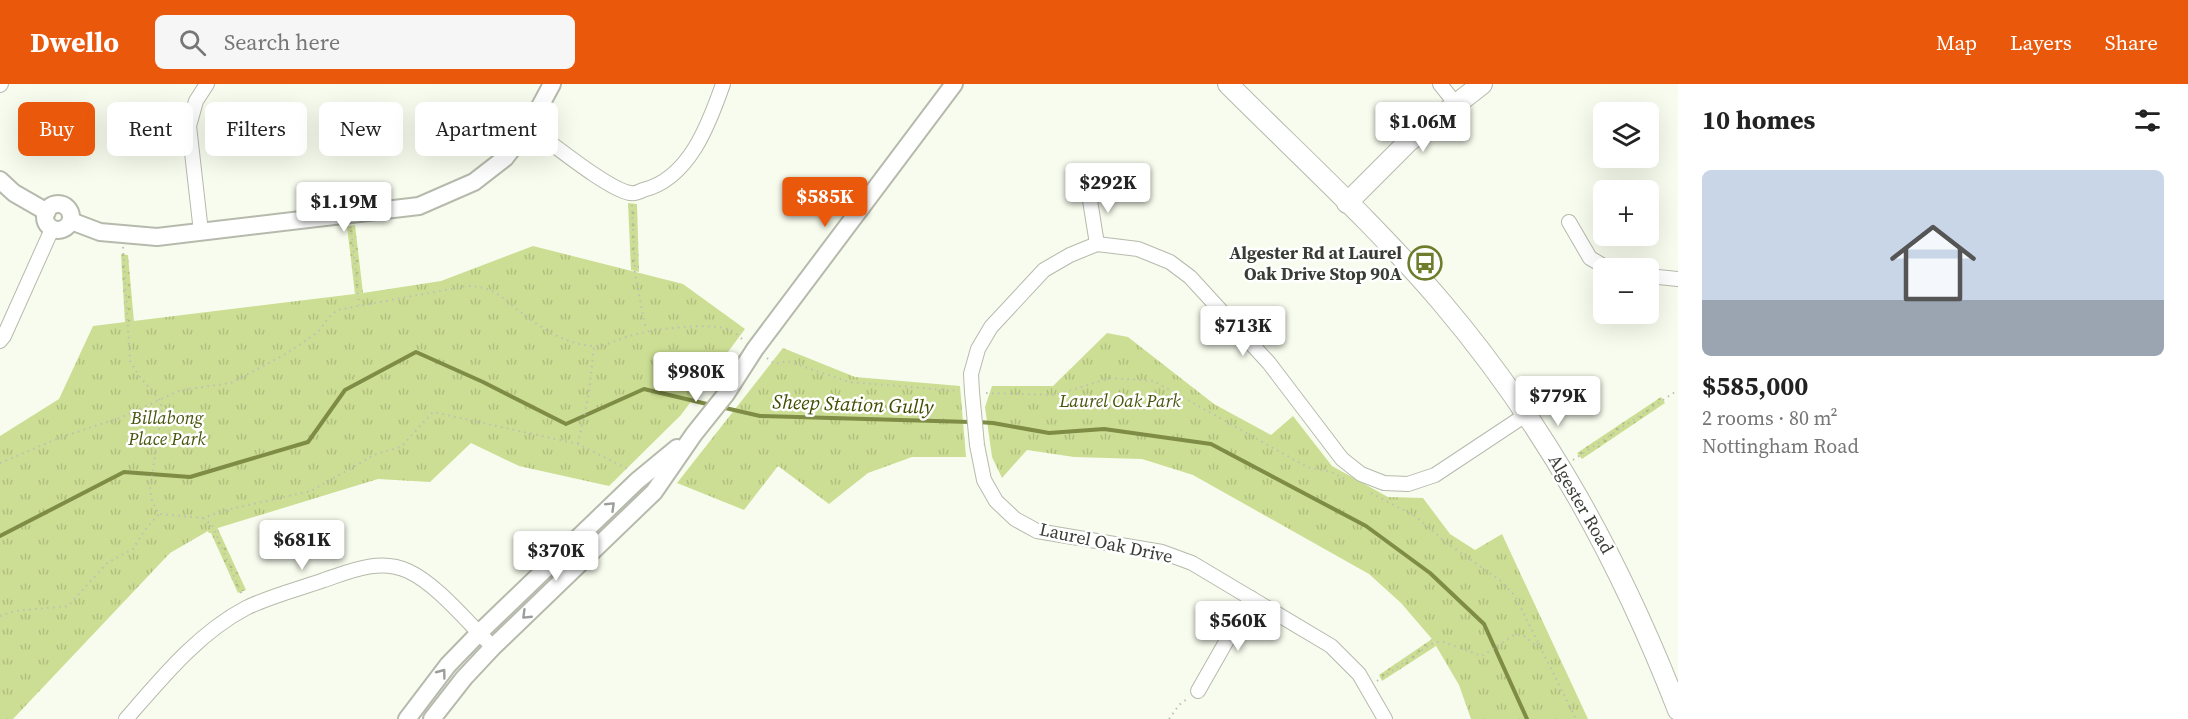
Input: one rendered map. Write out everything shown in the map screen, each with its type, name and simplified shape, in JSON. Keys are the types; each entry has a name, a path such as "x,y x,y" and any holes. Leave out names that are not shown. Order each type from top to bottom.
{"main road":[{"name":"Algester Road","path":"1228,84 1390,246 1443,304 1527,414 1562,468 1610,553 1636,607 1678,710"},
{"path":"1347,203 1409,141 1482,84"}],"street":[{"path":"201,232 189,126 196,101 207,84"},
{"path":"542,102 552,84"},
{"path":"558,147 613,186 631,193 657,187 676,172 696,145 712,116 723,84"},
{"path":"432,719 464,678 493,647 654,492 694,434 726,394 755,349 954,84"},
{"path":"1440,84 1455,103"},
{"path":"70,221 100,232 157,237 419,206 474,182 507,156"},
{"path":"0,180 14,193 47,212"},
{"path":"1088,188 1097,244"},
{"path":"54,206 64,206 71,214 70,221 63,229 52,229 46,221 47,212 54,206"},
{"path":"1569,222 1593,260"},
{"path":"0,341 52,229"},
{"name":"Laurel Oak Drive","path":"1385,719 1369,687 1331,646 1192,563 1172,556 1037,531 1015,519 996,501 984,480 972,399 971,374 978,349 991,327 1044,270 1070,255 1097,244 1138,249 1170,262 1190,277 1269,363 1342,459 1361,474 1384,483 1408,484 1435,475 1527,414"},
{"path":"1659,277 1678,279"},
{"path":"407,719 448,665 479,633 637,481 694,434"},
{"path":"132,717 200,640 222,623 248,607 363,567 388,565 408,570 429,584 493,647"},
{"path":"1198,691 1251,598"}],"path":[{"path":"631,193 635,274 646,331"},
{"path":"350,215 359,306"},
{"path":"123,235 130,361 140,377 160,400 162,409 150,490 152,501 159,514"},
{"path":"0,463 59,438 122,417 181,390 231,383 284,355 318,332 328,317 337,310 467,286 483,286 499,294 556,337 594,346 646,331 671,327 723,328 732,330 775,364 787,361 849,382 972,399 1056,395 1110,378 1154,381 1307,467 1330,472 1352,483"},
{"path":"578,444 589,393 594,346"},
{"path":"1562,468 1678,390"},
{"path":"159,514 203,518 226,510 311,491 376,454 401,447 433,412 496,424 578,444 632,471"},
{"path":"1362,488 1415,516 1448,544 1501,581 1515,596 1576,719"},
{"path":"0,616 15,611 68,606 107,563 134,549 144,531 159,514"},
{"path":"203,518 212,525 248,607"},
{"path":"1369,687 1431,644 1441,641 1482,656 1514,635 1523,635 1533,644 1540,644"},
{"path":"1169,719 1179,705 1198,691"}],"green space":[{"path":"628,203 637,204 639,272 631,270"},
{"path":"355,225 363,293 355,294 347,226"},
{"name":"Billabong Place Park","path":"533,246 683,284 745,329 681,415 609,486 519,466 471,443 430,482 378,479 208,531 170,553 13,719 0,719 0,436 59,399 93,326 363,293 441,281"},
{"path":"121,254 128,255 134,322 125,323"},
{"name":"Laurel Oak Park","path":"1107,333 1128,337 1214,404 1271,435 1293,416 1332,466 1388,497 1423,498 1450,534 1475,550 1502,534 1588,719 1471,719 1459,685 1432,639 1401,603 1369,574 1193,475 1142,459 1074,457 1027,450 1002,478 992,457 985,407 992,386 1053,386"},
{"path":"783,348 855,377 960,386 966,457 912,457 868,473 829,504 778,466 744,510 677,483"},
{"path":"1661,397 1665,403 1582,459 1577,453"},
{"path":"217,527 246,590 238,593 211,533 208,531"},
{"path":"1432,639 1436,646 1382,681 1379,675"}],"waterway":[{"name":"Sheep Station Gully","path":"0,536 124,472 190,477 308,442 345,390 416,352 483,382 566,424 644,389 711,405"},
{"name":"Sheep Station Gully","path":"721,407 760,416 970,422"},
{"name":"Sheep Station Gully","path":"978,422 1049,433 1104,429 1211,444 1366,526 1430,573 1484,624 1527,719"}],"place":[{"name":"Algester Rd at Laurel Oak Drive Stop 90A","path":"1425,263"}]}
